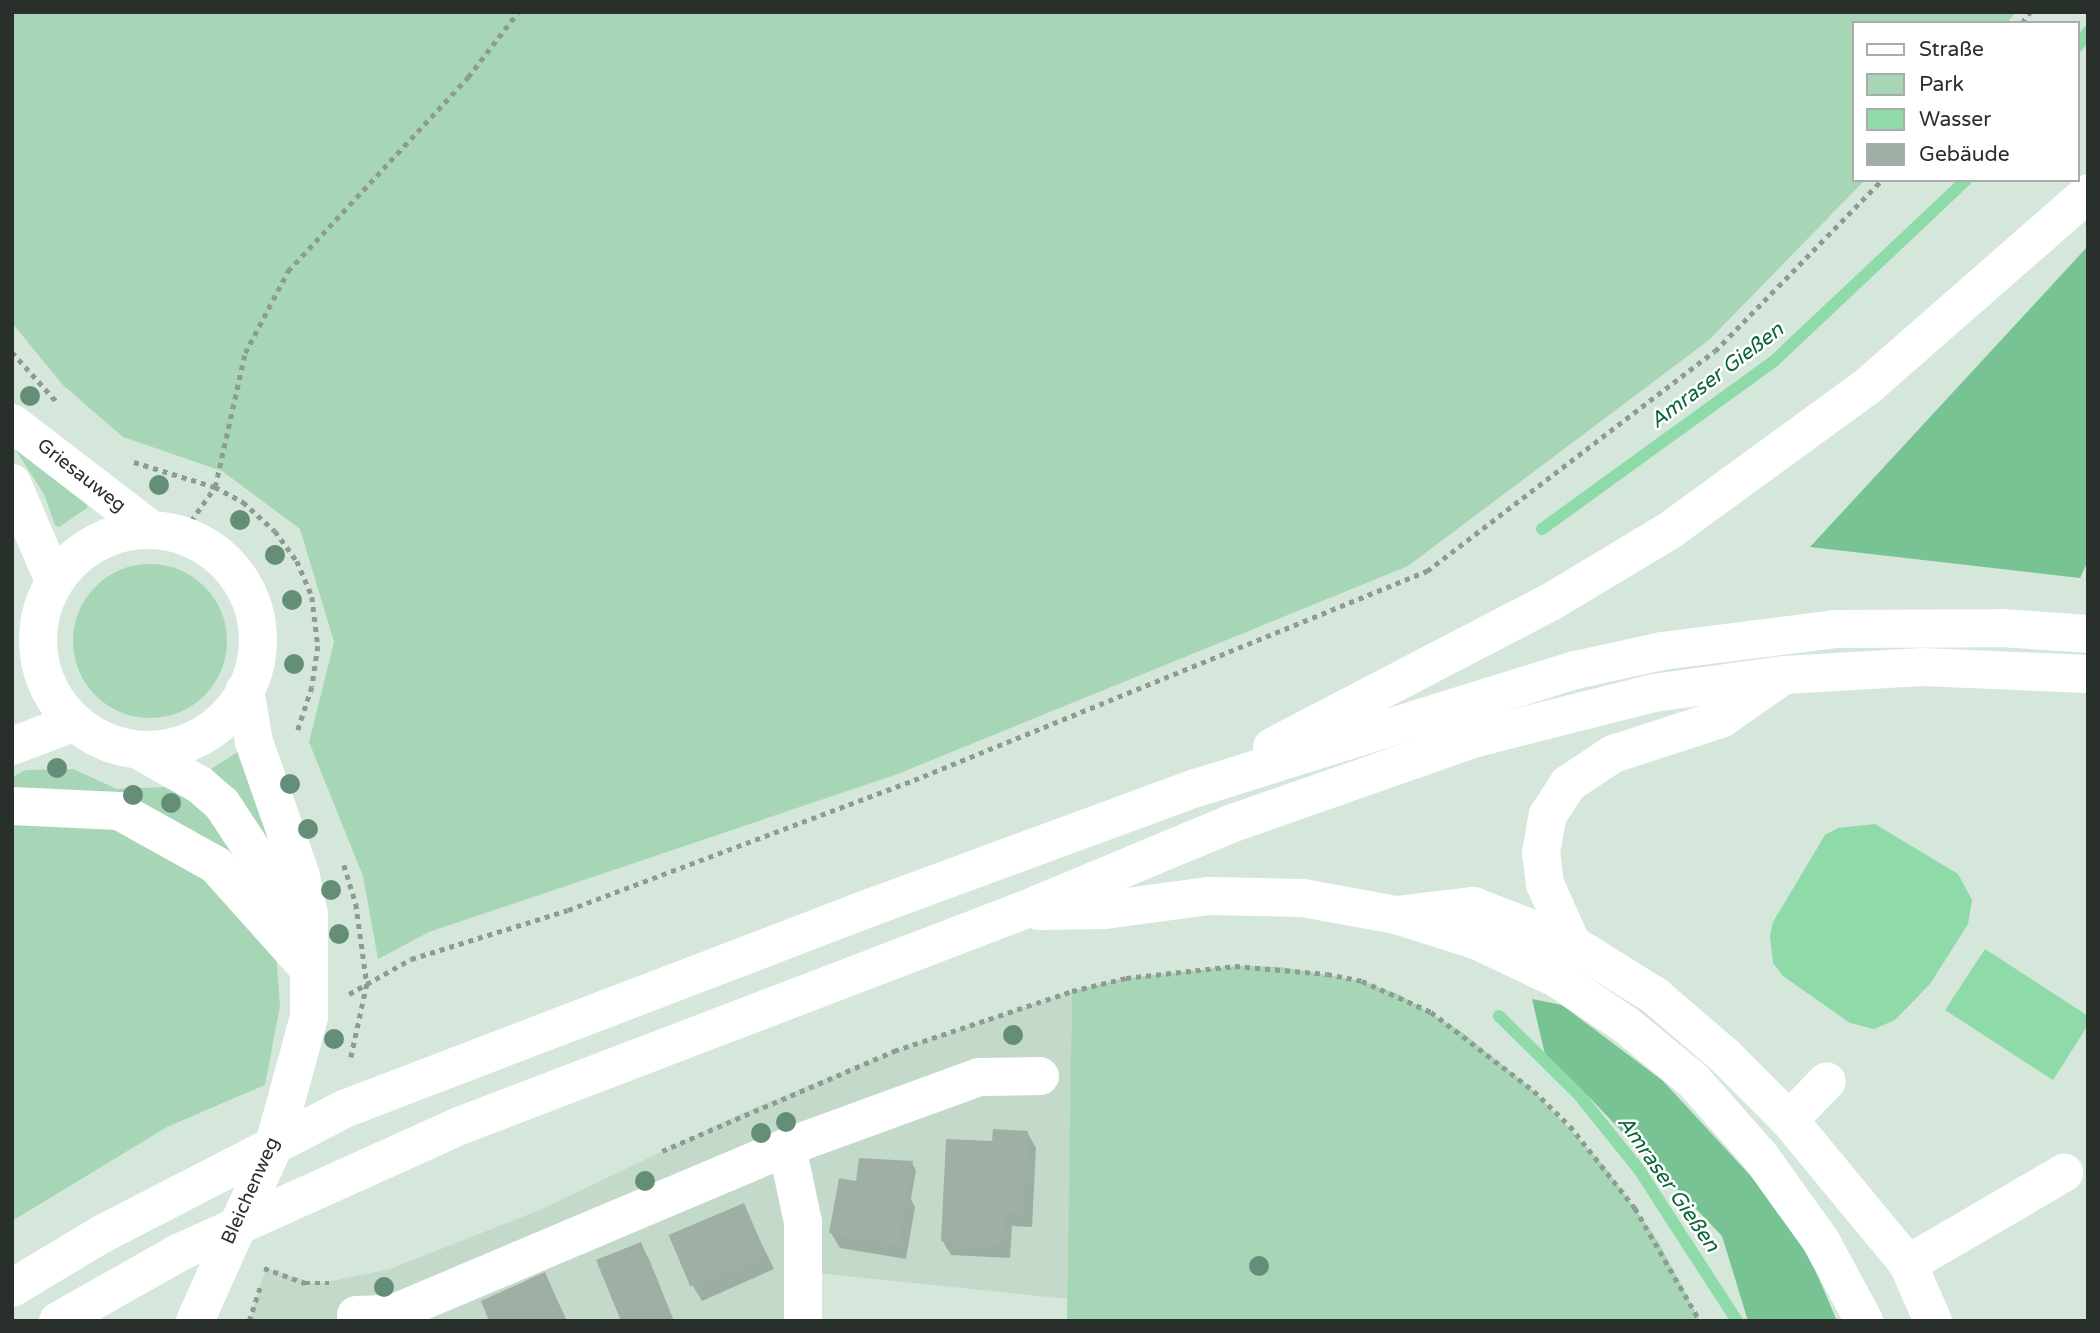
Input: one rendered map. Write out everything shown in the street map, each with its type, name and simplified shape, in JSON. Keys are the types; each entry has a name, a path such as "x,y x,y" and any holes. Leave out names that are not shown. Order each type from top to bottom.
{"main road":[{"path":"1196,788 1549,603 1669,531 1869,385 2088,193"},
{"name":"Griesauweg","path":"12,423 166,531 221,558 238,575 254,606 259,642 245,690 235,708 210,732 177,747 140,751 104,743 73,723 44,681 38,656 38,623 54,581 89,545 118,532 166,531"},
{"path":"12,483 54,581"},
{"path":"12,656 38,623"},
{"path":"12,1288 216,1171 344,1110 1196,788 1576,670 1662,651 1835,629 2001,628 2088,634"},
{"path":"58,1321 178,1253 308,1192 678,1039 1019,912 1233,823 1476,738 1654,693 1784,675 1922,667 2088,674"},
{"path":"1572,944 1545,884 1541,853 1548,815 1568,783 1612,754 1721,719 1784,675"},
{"name":"Bleichenweg","path":"195,1321 274,1145 309,1017 309,915 301,876 254,742 245,690"},
{"path":"12,746 73,723"},
{"path":"140,751 201,785 241,828 281,898 309,969"},
{"path":"12,806 119,811 216,865 309,969"},
{"path":"1019,912 1105,910 1209,896 1303,898 1396,915 1478,941 1556,978 1626,1025 1693,1080 1760,1156 1821,1241 1864,1321"},
{"path":"1396,915 1473,906 1572,944 1654,995 1724,1055 1789,1120 1908,1264 1933,1321"},
{"path":"356,1315 392,1314 787,1147 979,1077 1040,1076"},
{"path":"1789,1120 1827,1081"},
{"path":"787,1147 803,1222 803,1321"},
{"path":"1908,1264 2064,1173"}],"path":[{"path":"166,531 215,487 245,353 281,283 468,77 518,12"},
{"path":"309,1017 411,959 568,910 901,785 1427,571 1715,351 1880,182"},
{"path":"12,352 63,408"},
{"path":"127,459 215,487"},
{"path":"249,1321 265,1268"}],"shaded area":[{"path":"2088,246 2088,561 2080,578 1810,547"},
{"path":"1072,991 1068,1299 806,1272 803,1321 249,1321 266,1268 317,1284 390,1269 542,1209 740,1114 894,1051"},
{"path":"1532,999 1562,1005 1663,1081 1796,1225 1837,1321 1748,1321 1722,1236 1588,1096 1548,1067"}],"green space":[{"path":"12,12 2016,12 2009,21 1852,21 1852,182 1863,182 1709,340 1408,566 895,775 429,932 378,959 363,876 309,742 334,642 300,529 222,471 123,437 63,385 12,323"},
{"path":"15,449 88,505 87,508 59,527 55,525 44,494"},
{"path":"150,564 179,570 204,587 221,612 227,641 221,670 204,695 179,712 150,718 121,712 96,695 79,670 73,641 79,612 96,587 121,570"},
{"path":"242,749 282,855 208,771"},
{"path":"73,769 117,789 167,787 216,817 274,928 280,1006 265,1085 167,1127 12,1221 12,777 26,770"},
{"path":"1235,966 1281,967 1362,981 1400,995 1462,1032 1534,1091 1604,1166 1658,1241 1700,1321 1067,1321 1072,991 1126,978"}],"water":[{"path":"1875,824 1958,874 1972,900 1968,924 1930,984 1895,1020 1874,1029 1850,1023 1783,976 1773,963 1770,936 1773,922 1825,835 1838,828"},
{"path":"1985,949 2088,1016 2088,1025 2053,1080 1945,1010"}],"building":[{"path":"993,1129 1028,1131 1024,1213 1004,1212 1002,1244 941,1241 946,1139 992,1141"},
{"path":"859,1158 913,1161 898,1245 829,1233 839,1178 856,1181"},
{"path":"744,1203 766,1255 690,1287 669,1235"},
{"path":"641,1242 668,1308 636,1321 621,1321 596,1260"},
{"path":"545,1272 566,1321 489,1321 481,1301"}],"waterway":[{"name":"Amraser Gießen","path":"2079,44 2088,32"},
{"name":"Amraser Gießen","path":"1542,529 1773,362 1964,182"},
{"name":"Amraser Gießen","path":"1499,1016 1579,1095 1640,1171 1737,1321"}]}
